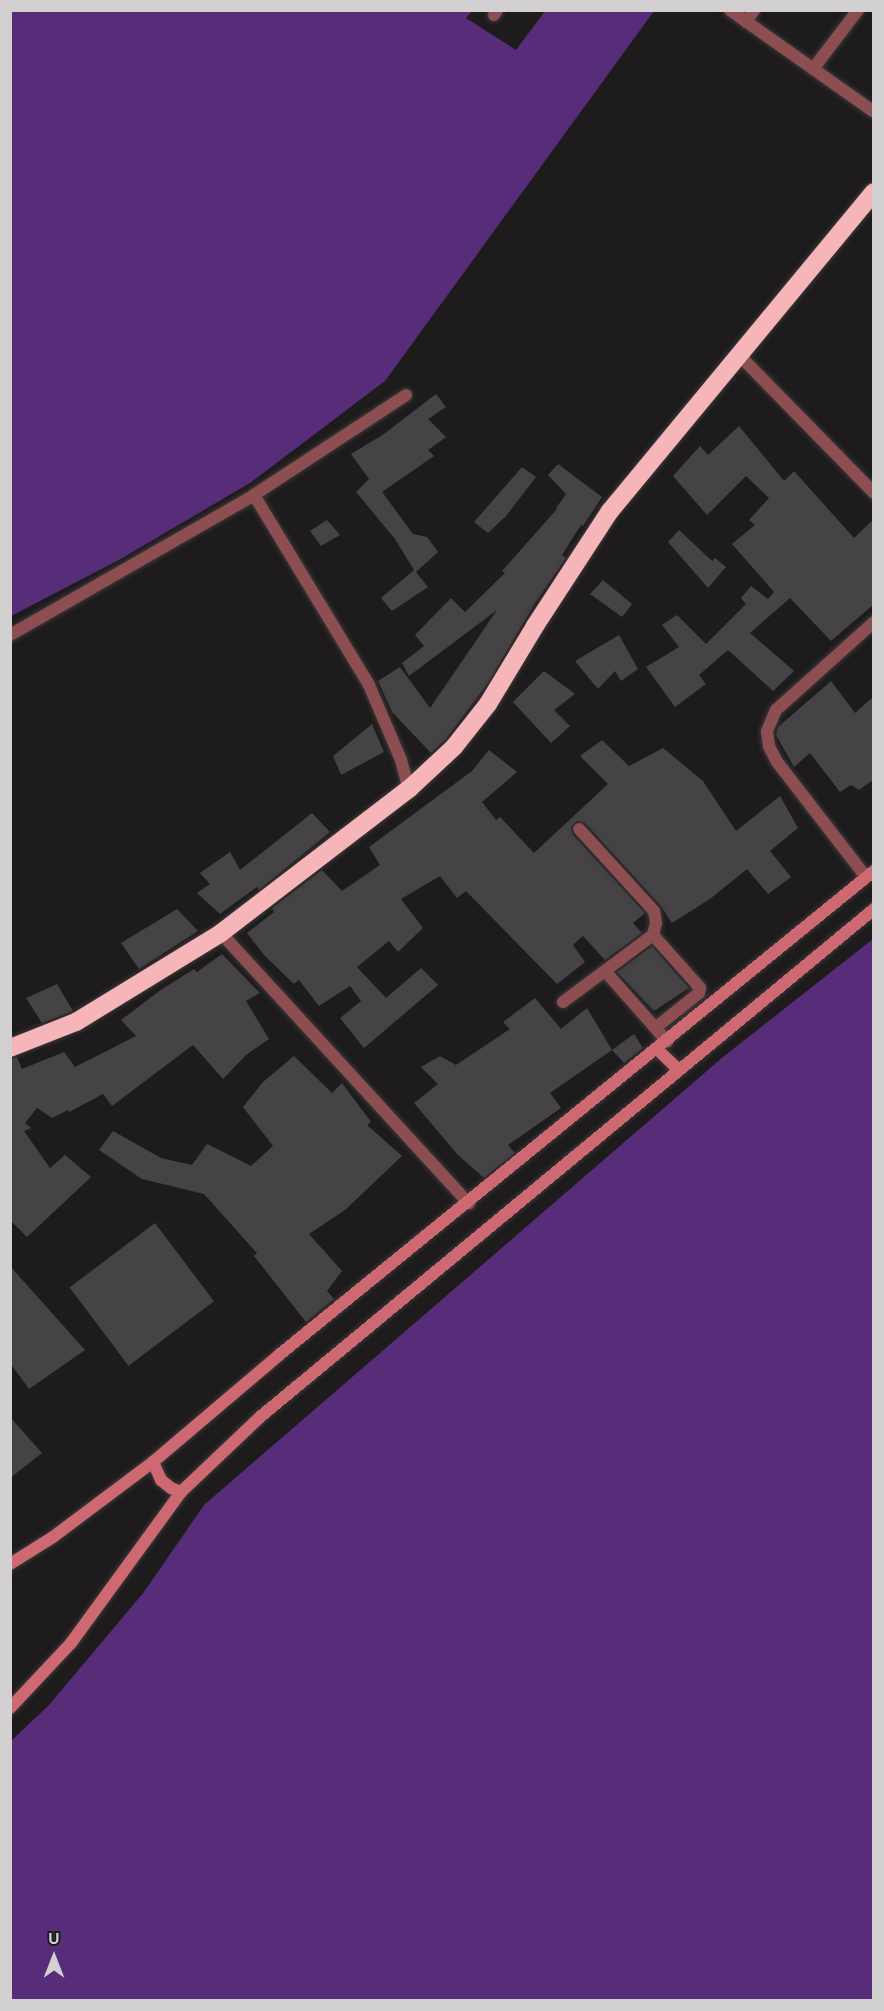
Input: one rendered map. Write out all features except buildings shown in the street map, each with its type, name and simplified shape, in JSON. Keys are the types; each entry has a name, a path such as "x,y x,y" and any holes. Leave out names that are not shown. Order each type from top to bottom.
{"highway":[{"path":"10,1048 76,1022 221,933 409,789 454,747 488,704 535,626 610,511 873,192"}],"street":[{"path":"730,10 873,112"},
{"path":"746,22 754,10"},
{"path":"813,69 858,10"},
{"path":"740,356 873,493"},
{"path":"10,635 254,495 406,395"},
{"path":"254,495 369,685 401,760 409,789"},
{"path":"10,1564 53,1538 153,1462 279,1355 468,1204 870,874 777,762 769,746 767,731 776,710 873,622"},
{"path":"563,1002 653,935 656,923 654,911 579,828"},
{"path":"10,1708 71,1643 182,1492 269,1409 873,909"},
{"path":"221,933 468,1204"},
{"path":"653,935 698,983 699,993 655,1028"},
{"path":"605,971 655,1028 662,1045 678,1069"},
{"path":"694,996 706,1009"},
{"path":"153,1462 161,1480 171,1488 182,1492"}],"shaded area":[{"path":"11,11 654,11 385,381 250,483 119,560 11,616"},
{"path":"873,939 873,2000 11,2000 11,1741 49,1705 144,1592 204,1505 723,1057"}],"pier":[{"path":"472,11 545,11 516,50 466,18"}]}
